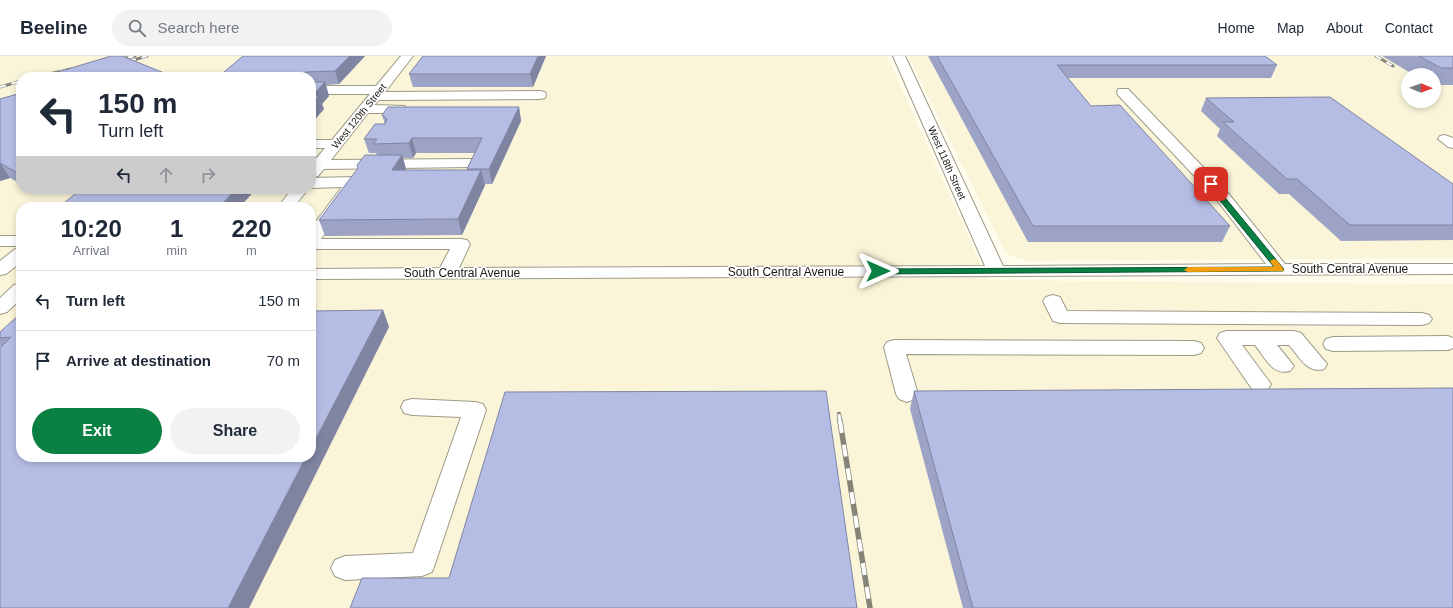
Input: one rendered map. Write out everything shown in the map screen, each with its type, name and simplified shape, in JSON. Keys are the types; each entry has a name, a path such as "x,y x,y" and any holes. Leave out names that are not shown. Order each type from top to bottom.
{"street":[{"name":"West 118th Street","path":"899,56 996,271"},
{"name":"West 120th Street","path":"316,166 341,139 376,95 409,59"},
{"path":"316,90 376,95"},
{"path":"1123,92 1222,196 1280,270"},
{"path":"316,99 376,95 540,95"},
{"path":"364,110 416,109"},
{"path":"316,143 360,134"},
{"path":"316,168 471,163"},
{"path":"316,183 354,182 316,233"},
{"path":"286,202 295,194"},
{"path":"0,241 16,241"},
{"path":"316,244 461,244 447,273"},
{"path":"0,270 16,257"},
{"name":"South Central Avenue","path":"316,274 1453,269"},
{"path":"0,276 16,276"},
{"path":"0,308 16,294"},
{"path":"1053,301 1060,317 1422,319"},
{"path":"1230,318 1254,338 1283,366"},
{"path":"1260,384 1226,338 1294,338 1317,364"},
{"path":"1333,344 1448,343"},
{"path":"907,394 894,348 1194,348"},
{"path":"345,568 422,564 475,410 412,407"}],"shaded area":[{"path":"0,56 887,56 988,280 1453,284 1453,608 0,608"},
{"path":"908,56 1453,56 1453,258 1027,261 1011,256 1005,251"}],"building":[{"path":"111,56 122,56 162,72 58,72"},
{"path":"243,56 350,56 335,71 224,72"},
{"path":"423,56 538,56 530,74 409,74"},
{"path":"937,56 1265,56 1277,65 1057,65 1091,106 1120,105 1230,226 1033,226"},
{"path":"1419,56 1453,56 1453,68 1441,68"},
{"path":"316,82 325,82 316,92"},
{"path":"16,94 16,172 0,163 0,99"},
{"path":"1330,97 1453,184 1453,225 1350,225 1297,179 1287,179 1223,122 1234,122 1206,98"},
{"path":"388,107 519,107 489,169 467,169 482,138 412,138 409,143 373,144 377,139 364,139 375,124 385,124 387,119 382,115"},
{"path":"365,155 402,155 392,170 481,170 458,219 319,220 358,168 357,165"},
{"path":"75,194 231,194 224,202 65,202"},
{"path":"383,310 316,438 316,311"},
{"path":"16,318 16,462 303,462 228,608 0,608 0,348 11,337 0,338 0,332"},
{"path":"1453,388 1453,608 973,608 914,391"},
{"path":"826,391 857,608 350,608 362,578 449,578 505,392"}],"railway":[{"path":"116,60 135,56"},
{"path":"130,61 147,56"},
{"path":"1376,56 1393,66"},
{"path":"58,72 71,69"},
{"path":"0,87 16,82"},
{"path":"839,414 840,422"},
{"path":"840,421 870,608"}],"slow traffic":[{"path":"1188,270 1280,270 1274,261"}],"route":[{"path":"878,271 1280,270 1211,184"}]}
